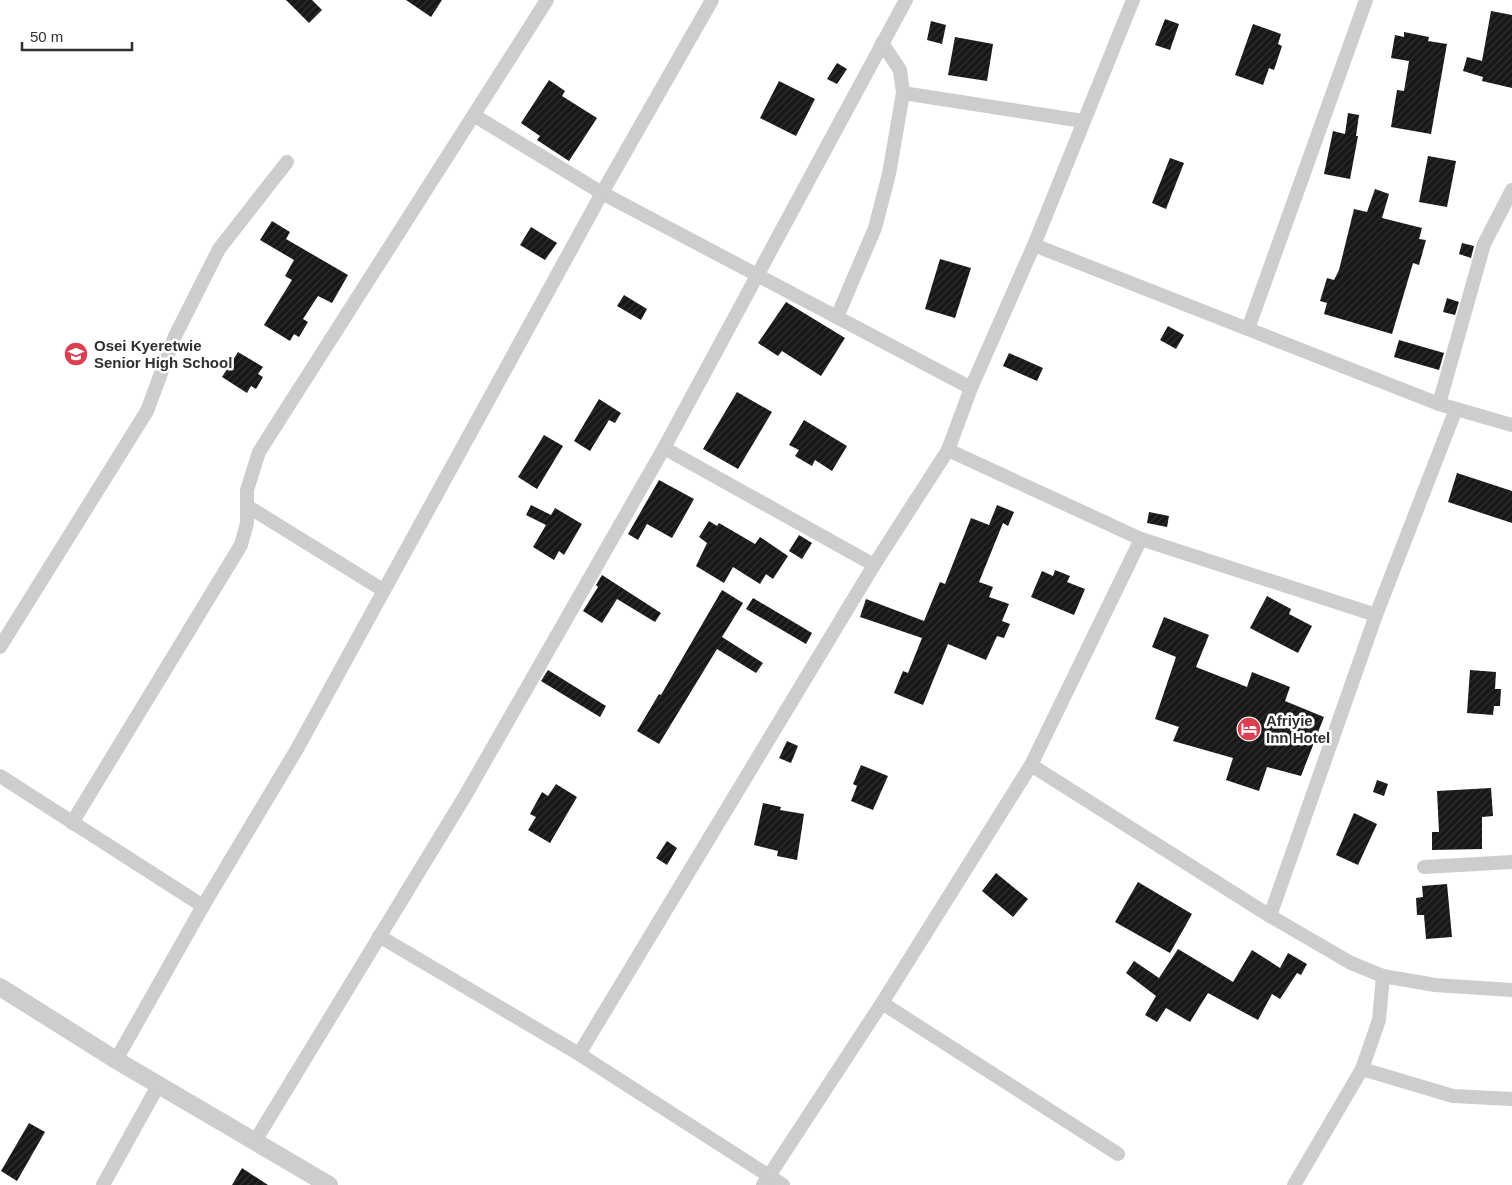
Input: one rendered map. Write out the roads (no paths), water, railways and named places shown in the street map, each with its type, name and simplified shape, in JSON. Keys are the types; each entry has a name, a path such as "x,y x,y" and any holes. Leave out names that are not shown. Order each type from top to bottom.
{"street":[{"path":"72,822 241,545 247,523 247,490 259,452 546,0"},
{"path":"116,1060 203,906 297,749 602,192 712,0"},
{"path":"255,1141 465,796 664,448 906,0"},
{"path":"579,1054 874,565 948,450 971,388 1034,245 1134,0"},
{"path":"1248,329 1366,0"},
{"path":"837,317 875,228 889,174 903,93 900,70 882,43"},
{"path":"903,93 1083,121"},
{"path":"474,116 602,192 971,388"},
{"path":"0,647 147,411 174,336 219,249 287,162"},
{"path":"1439,404 1484,244 1512,190"},
{"path":"1034,245 1439,404 1512,425"},
{"path":"1270,916 1376,615 1456,409"},
{"path":"664,448 874,565"},
{"path":"948,450 1141,539 1376,615"},
{"path":"247,506 383,590"},
{"path":"766,1181 882,1003 1031,765 1141,539"},
{"path":"1031,765 1270,916 1351,963 1383,976 1435,985 1512,990"},
{"path":"0,776 203,906"},
{"path":"1424,867 1512,862"},
{"path":"379,936 579,1054 766,1181 783,1185"},
{"path":"1294,1185 1362,1069 1379,1020 1383,976"},
{"path":"0,987 116,1060 329,1185"},
{"path":"882,1003 1118,1154"},
{"path":"1362,1069 1453,1096 1512,1099"},
{"path":"104,1185 159,1084"}],"place":[{"name":"Osei Kyeretwie Senior High School","path":"76,354"},
{"name":"Afriyie Inn Hotel","path":"1249,729"}]}
